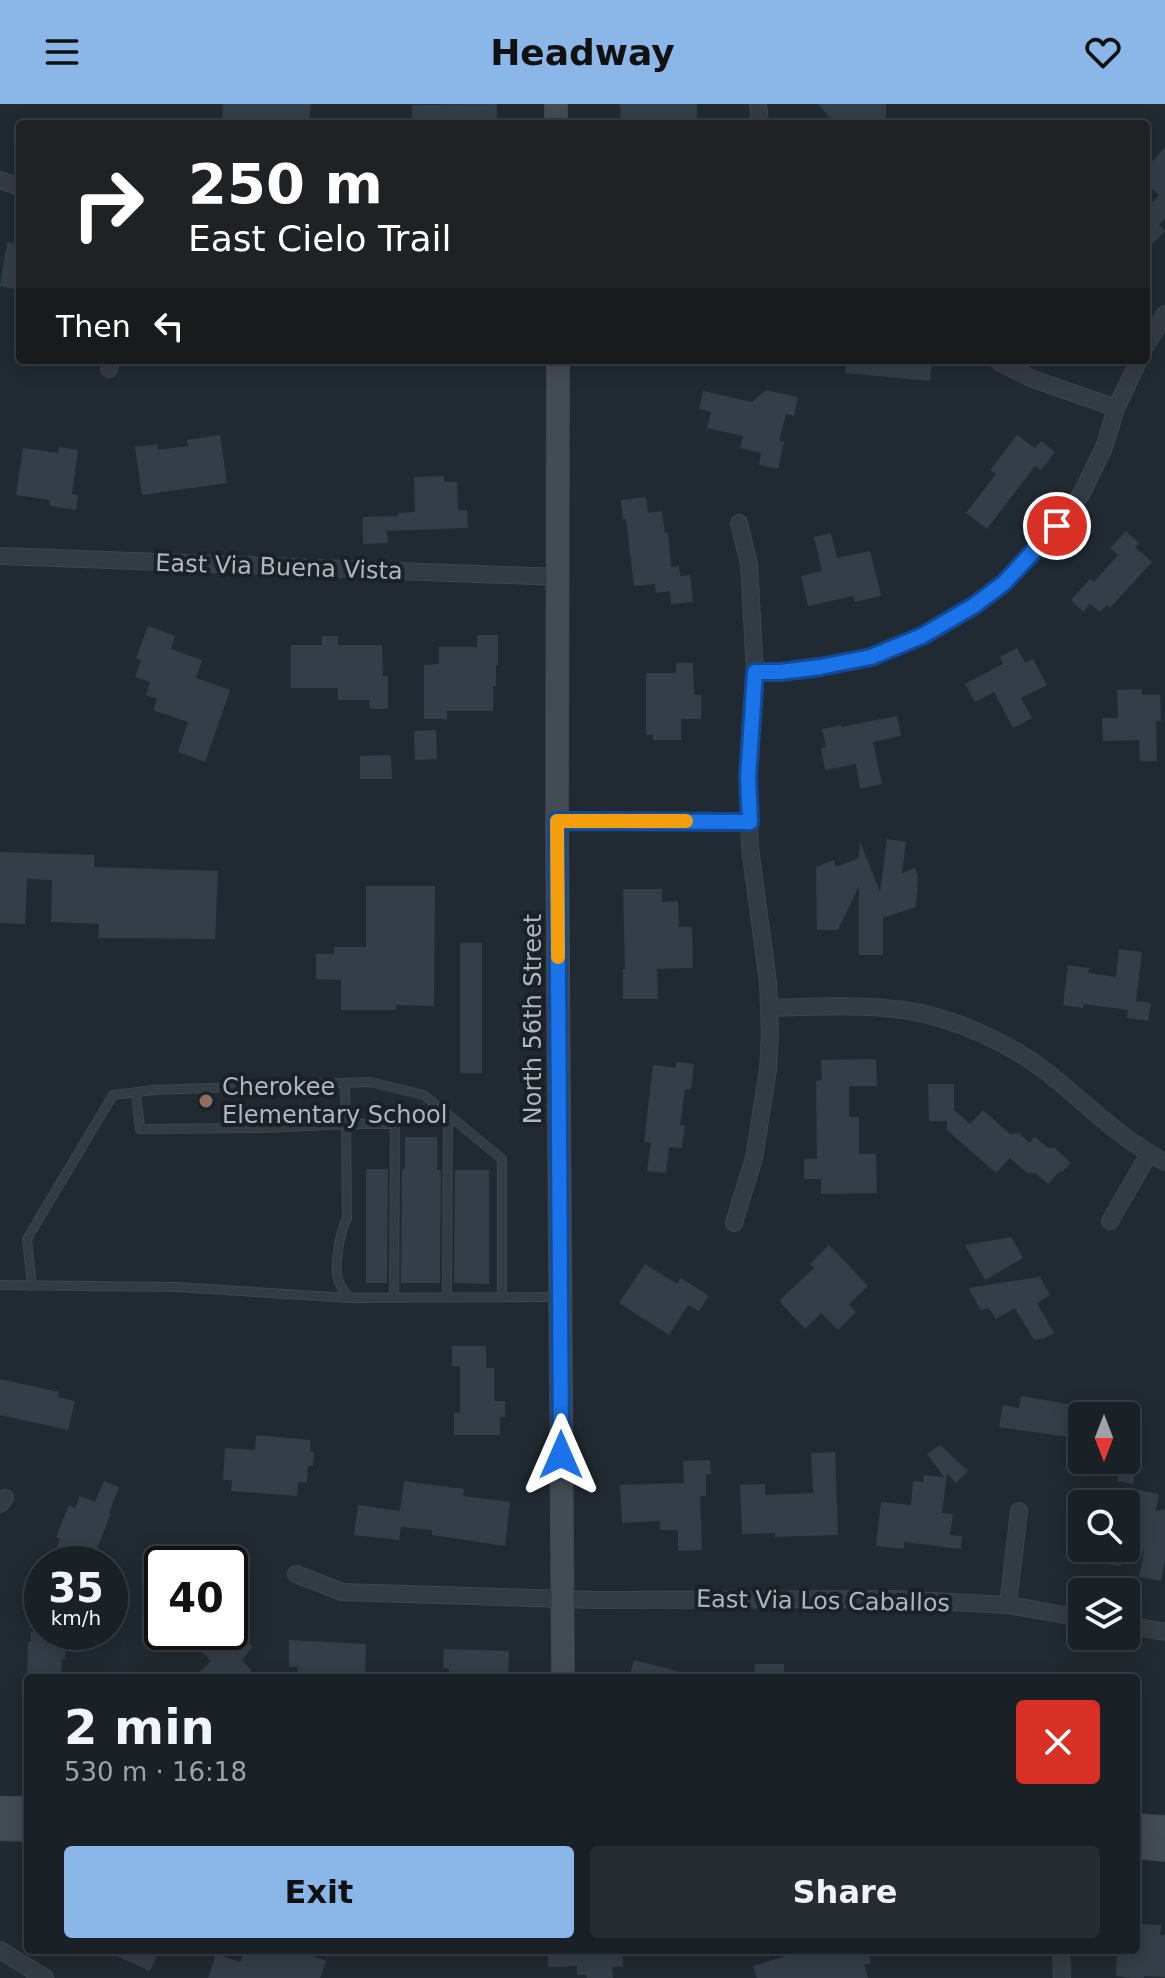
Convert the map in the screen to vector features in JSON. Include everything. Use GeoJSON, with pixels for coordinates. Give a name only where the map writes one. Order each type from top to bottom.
{"type":"FeatureCollection","features":[{"type":"Feature","properties":{"kind":"street"},"geometry":{"type":"LineString","coordinates":[[1150,338],[1165,314]]}},
{"type":"Feature","properties":{"kind":"street","name":"North 56th Street"},"geometry":{"type":"LineString","coordinates":[[558,364],[557,821],[563,1674]]}},
{"type":"Feature","properties":{"kind":"street"},"geometry":{"type":"LineString","coordinates":[[1003,364],[1033,379],[1116,408]]}},
{"type":"Feature","properties":{"kind":"street"},"geometry":{"type":"LineString","coordinates":[[755,672],[820,667],[871,657],[922,636],[975,605],[1004,583],[1057,526],[1082,493],[1137,364]]}},
{"type":"Feature","properties":{"kind":"street"},"geometry":{"type":"LineString","coordinates":[[734,1223],[756,1147],[768,1070],[769,1008],[750,848],[748,778],[755,672],[749,564],[739,523]]}},
{"type":"Feature","properties":{"kind":"street","name":"East Via Buena Vista"},"geometry":{"type":"LineString","coordinates":[[0,556],[559,577]]}},
{"type":"Feature","properties":{"kind":"street"},"geometry":{"type":"LineString","coordinates":[[557,821],[750,822]]}},
{"type":"Feature","properties":{"kind":"street"},"geometry":{"type":"LineString","coordinates":[[769,1008],[906,1011],[982,1034],[1047,1072],[1119,1133],[1165,1162]]}},
{"type":"Feature","properties":{"kind":"street"},"geometry":{"type":"LineString","coordinates":[[1110,1221],[1149,1154]]}},
{"type":"Feature","properties":{"kind":"street"},"geometry":{"type":"LineString","coordinates":[[1008,1605],[1019,1511]]}},
{"type":"Feature","properties":{"kind":"street","name":"East Via Los Caballos"},"geometry":{"type":"LineString","coordinates":[[296,1574],[342,1592],[562,1599],[894,1599],[1008,1605],[1068,1616]]}},
{"type":"Feature","properties":{"kind":"street"},"geometry":{"type":"LineString","coordinates":[[1140,1628],[1165,1632]]}},
{"type":"Feature","properties":{"kind":"street"},"geometry":{"type":"LineString","coordinates":[[0,1808],[24,1808]]}},
{"type":"Feature","properties":{"kind":"street"},"geometry":{"type":"LineString","coordinates":[[1140,1825],[1165,1827]]}},
{"type":"Feature","properties":{"kind":"street"},"geometry":{"type":"LineString","coordinates":[[0,1829],[24,1830]]}},
{"type":"Feature","properties":{"kind":"street"},"geometry":{"type":"LineString","coordinates":[[1140,1847],[1165,1850]]}},
{"type":"Feature","properties":{"kind":"street"},"geometry":{"type":"LineString","coordinates":[[0,1950],[45,1978]]}},
{"type":"Feature","properties":{"kind":"street"},"geometry":{"type":"LineString","coordinates":[[1061,1954],[1062,1978]]}},
{"type":"Feature","properties":{"kind":"lane"},"geometry":{"type":"LineString","coordinates":[[32,1286],[27,1239],[113,1095],[370,1082],[424,1095],[502,1159],[502,1298]]}},
{"type":"Feature","properties":{"kind":"lane"},"geometry":{"type":"LineString","coordinates":[[345,1083],[347,1218],[341,1231],[337,1277],[350,1298]]}},
{"type":"Feature","properties":{"kind":"lane"},"geometry":{"type":"LineString","coordinates":[[136,1092],[140,1129],[395,1124],[394,1298]]}},
{"type":"Feature","properties":{"kind":"lane"},"geometry":{"type":"LineString","coordinates":[[447,1298],[448,1115]]}},
{"type":"Feature","properties":{"kind":"lane"},"geometry":{"type":"LineString","coordinates":[[0,1285],[177,1287],[350,1298],[560,1297]]}},
{"type":"Feature","properties":{"kind":"building"},"geometry":{"type":"Polygon","coordinates":[[[223,104],[311,104],[309,120],[222,120],[223,104]]]}},
{"type":"Feature","properties":{"kind":"building"},"geometry":{"type":"Polygon","coordinates":[[[497,104],[497,120],[412,120],[412,105],[497,104]]]}},
{"type":"Feature","properties":{"kind":"building"},"geometry":{"type":"Polygon","coordinates":[[[620,104],[697,104],[697,120],[621,120],[620,104]]]}},
{"type":"Feature","properties":{"kind":"building"},"geometry":{"type":"Polygon","coordinates":[[[818,104],[886,104],[886,120],[830,118],[818,104]]]}},
{"type":"Feature","properties":{"kind":"building"},"geometry":{"type":"Polygon","coordinates":[[[1165,147],[1165,218],[1159,225],[1165,231],[1150,247],[1150,205],[1159,195],[1150,187],[1150,164],[1165,147]]]}},
{"type":"Feature","properties":{"kind":"building"},"geometry":{"type":"Polygon","coordinates":[[[7,242],[16,243],[16,289],[0,286],[7,242]]]}},
{"type":"Feature","properties":{"kind":"building"},"geometry":{"type":"Polygon","coordinates":[[[846,364],[932,364],[930,381],[845,373],[846,364]]]}},
{"type":"Feature","properties":{"kind":"building"},"geometry":{"type":"Polygon","coordinates":[[[766,390],[798,397],[794,416],[786,414],[779,441],[784,442],[778,469],[759,465],[761,453],[740,448],[743,436],[707,428],[711,412],[699,409],[703,391],[752,402],[766,390]]]}},
{"type":"Feature","properties":{"kind":"building"},"geometry":{"type":"Polygon","coordinates":[[[220,435],[227,483],[142,495],[135,447],[157,444],[158,450],[188,446],[187,440],[220,435]]]}},
{"type":"Feature","properties":{"kind":"building"},"geometry":{"type":"Polygon","coordinates":[[[1017,435],[1035,448],[1041,441],[1055,452],[1041,470],[1035,466],[987,529],[966,513],[996,474],[990,470],[1017,435]]]}},
{"type":"Feature","properties":{"kind":"building"},"geometry":{"type":"Polygon","coordinates":[[[59,447],[78,450],[72,494],[78,495],[76,510],[50,506],[50,500],[16,495],[23,448],[58,453],[59,447]]]}},
{"type":"Feature","properties":{"kind":"building"},"geometry":{"type":"Polygon","coordinates":[[[444,476],[444,482],[457,482],[458,511],[467,510],[468,528],[387,531],[388,543],[363,544],[363,517],[415,512],[414,477],[444,476]]]}},
{"type":"Feature","properties":{"kind":"building"},"geometry":{"type":"Polygon","coordinates":[[[646,497],[648,513],[662,511],[665,533],[668,533],[671,567],[679,566],[680,576],[690,575],[693,602],[671,604],[670,591],[656,593],[655,584],[634,586],[621,500],[646,497]]]}},
{"type":"Feature","properties":{"kind":"building"},"geometry":{"type":"Polygon","coordinates":[[[1126,531],[1139,543],[1135,547],[1152,562],[1110,608],[1107,605],[1100,612],[1090,604],[1083,612],[1071,600],[1090,579],[1094,582],[1118,555],[1110,548],[1126,531]]]}},
{"type":"Feature","properties":{"kind":"building"},"geometry":{"type":"Polygon","coordinates":[[[831,533],[837,558],[870,551],[881,596],[855,602],[853,596],[808,606],[801,576],[822,571],[814,537],[831,533]]]}},
{"type":"Feature","properties":{"kind":"building"},"geometry":{"type":"Polygon","coordinates":[[[148,626],[175,636],[171,649],[202,660],[196,678],[230,690],[205,762],[178,752],[188,722],[153,710],[157,699],[146,695],[150,682],[135,677],[141,660],[136,658],[148,626]]]}},
{"type":"Feature","properties":{"kind":"building"},"geometry":{"type":"Polygon","coordinates":[[[477,635],[498,635],[493,711],[447,711],[447,719],[424,719],[424,665],[439,664],[439,647],[477,647],[477,635]]]}},
{"type":"Feature","properties":{"kind":"building"},"geometry":{"type":"Polygon","coordinates":[[[322,636],[338,636],[338,645],[382,645],[383,676],[388,676],[388,709],[370,709],[369,700],[338,700],[338,688],[291,688],[291,645],[322,645],[322,636]]]}},
{"type":"Feature","properties":{"kind":"building"},"geometry":{"type":"Polygon","coordinates":[[[1017,648],[1025,663],[1033,659],[1047,685],[1021,698],[1032,718],[1013,728],[994,692],[975,702],[965,684],[1003,664],[1000,657],[1017,648]]]}},
{"type":"Feature","properties":{"kind":"building"},"geometry":{"type":"Polygon","coordinates":[[[676,663],[693,663],[694,695],[701,695],[701,719],[681,719],[681,740],[653,740],[653,735],[646,735],[646,673],[676,673],[676,663]]]}},
{"type":"Feature","properties":{"kind":"building"},"geometry":{"type":"Polygon","coordinates":[[[1142,689],[1142,695],[1160,695],[1161,721],[1156,721],[1157,761],[1140,761],[1139,740],[1103,741],[1102,718],[1118,718],[1117,690],[1142,689]]]}},
{"type":"Feature","properties":{"kind":"building"},"geometry":{"type":"Polygon","coordinates":[[[897,716],[901,736],[873,742],[882,784],[860,789],[856,764],[825,770],[821,748],[826,747],[822,729],[897,716]]]}},
{"type":"Feature","properties":{"kind":"building"},"geometry":{"type":"Polygon","coordinates":[[[436,730],[437,759],[415,760],[414,731],[436,730]]]}},
{"type":"Feature","properties":{"kind":"building"},"geometry":{"type":"Polygon","coordinates":[[[391,755],[392,779],[360,779],[360,756],[391,755]]]}},
{"type":"Feature","properties":{"kind":"building"},"geometry":{"type":"Polygon","coordinates":[[[887,839],[906,842],[902,873],[915,868],[918,877],[916,907],[883,918],[883,955],[859,955],[859,886],[838,930],[817,930],[816,867],[834,860],[836,867],[859,858],[860,841],[880,892],[887,839]]]}},
{"type":"Feature","properties":{"kind":"building"},"geometry":{"type":"Polygon","coordinates":[[[0,852],[94,855],[94,867],[218,871],[215,939],[98,938],[99,924],[51,922],[52,880],[27,879],[25,924],[0,923],[0,852]]]}},
{"type":"Feature","properties":{"kind":"building"},"geometry":{"type":"Polygon","coordinates":[[[366,886],[435,886],[434,1006],[396,1005],[396,1010],[341,1010],[341,980],[316,979],[316,954],[334,954],[334,947],[366,947],[366,886]]]}},
{"type":"Feature","properties":{"kind":"building"},"geometry":{"type":"Polygon","coordinates":[[[623,889],[662,889],[662,902],[678,901],[679,927],[692,927],[693,968],[657,969],[658,999],[623,999],[623,889]]]}},
{"type":"Feature","properties":{"kind":"building"},"geometry":{"type":"Polygon","coordinates":[[[460,943],[482,943],[482,1073],[460,1073],[460,943]]]}},
{"type":"Feature","properties":{"kind":"building"},"geometry":{"type":"Polygon","coordinates":[[[1119,949],[1142,952],[1136,1001],[1151,1003],[1148,1021],[1127,1018],[1128,1010],[1084,1004],[1083,1008],[1063,1005],[1068,965],[1089,968],[1088,973],[1116,977],[1119,949]]]}},
{"type":"Feature","properties":{"kind":"building"},"geometry":{"type":"Polygon","coordinates":[[[876,1059],[877,1086],[849,1086],[849,1117],[859,1117],[859,1154],[876,1154],[877,1193],[821,1194],[821,1179],[804,1179],[804,1159],[817,1159],[816,1081],[822,1080],[821,1060],[876,1059]]]}},
{"type":"Feature","properties":{"kind":"building"},"geometry":{"type":"Polygon","coordinates":[[[676,1062],[694,1064],[691,1090],[685,1089],[680,1125],[685,1125],[682,1148],[669,1147],[666,1173],[647,1171],[651,1142],[644,1142],[653,1065],[676,1068],[676,1062]]]}},
{"type":"Feature","properties":{"kind":"building"},"geometry":{"type":"Polygon","coordinates":[[[928,1084],[954,1084],[954,1110],[970,1124],[983,1110],[1010,1134],[1019,1133],[1029,1143],[1035,1137],[1048,1148],[1055,1148],[1071,1163],[1048,1184],[1035,1173],[1027,1173],[1010,1158],[996,1173],[947,1130],[947,1121],[929,1121],[928,1084]]]}},
{"type":"Feature","properties":{"kind":"building"},"geometry":{"type":"Polygon","coordinates":[[[405,1137],[437,1137],[437,1170],[441,1170],[440,1283],[401,1283],[405,1137]]]}},
{"type":"Feature","properties":{"kind":"building"},"geometry":{"type":"Polygon","coordinates":[[[366,1169],[388,1169],[387,1283],[366,1283],[366,1169]]]}},
{"type":"Feature","properties":{"kind":"building"},"geometry":{"type":"Polygon","coordinates":[[[455,1170],[489,1170],[489,1284],[454,1283],[455,1170]]]}},
{"type":"Feature","properties":{"kind":"building"},"geometry":{"type":"Polygon","coordinates":[[[1011,1237],[1023,1258],[985,1280],[965,1245],[1011,1237]]]}},
{"type":"Feature","properties":{"kind":"building"},"geometry":{"type":"Polygon","coordinates":[[[829,1245],[868,1286],[849,1304],[856,1312],[838,1330],[821,1313],[805,1329],[779,1301],[814,1268],[810,1264],[829,1245]]]}},
{"type":"Feature","properties":{"kind":"building"},"geometry":{"type":"Polygon","coordinates":[[[645,1264],[677,1284],[681,1278],[709,1296],[699,1311],[688,1305],[669,1335],[619,1303],[645,1264]]]}},
{"type":"Feature","properties":{"kind":"building"},"geometry":{"type":"Polygon","coordinates":[[[1040,1277],[1050,1295],[1037,1303],[1054,1333],[1034,1340],[1015,1308],[996,1319],[989,1308],[981,1310],[968,1288],[1040,1277]]]}},
{"type":"Feature","properties":{"kind":"building"},"geometry":{"type":"Polygon","coordinates":[[[452,1346],[486,1346],[486,1368],[494,1368],[494,1401],[505,1401],[505,1417],[500,1417],[500,1435],[454,1435],[454,1413],[460,1413],[460,1366],[452,1366],[452,1346]]]}},
{"type":"Feature","properties":{"kind":"building"},"geometry":{"type":"Polygon","coordinates":[[[0,1379],[59,1392],[58,1397],[75,1401],[68,1430],[0,1415],[0,1379]]]}},
{"type":"Feature","properties":{"kind":"building"},"geometry":{"type":"Polygon","coordinates":[[[1021,1396],[1068,1404],[1068,1437],[999,1427],[1003,1405],[1019,1408],[1021,1396]]]}},
{"type":"Feature","properties":{"kind":"building"},"geometry":{"type":"Polygon","coordinates":[[[256,1435],[310,1440],[310,1452],[314,1452],[313,1466],[308,1466],[307,1483],[298,1482],[297,1496],[231,1491],[232,1480],[223,1480],[225,1448],[255,1450],[256,1435]]]}},
{"type":"Feature","properties":{"kind":"building"},"geometry":{"type":"Polygon","coordinates":[[[940,1445],[968,1471],[956,1483],[947,1474],[942,1513],[953,1514],[950,1535],[962,1536],[961,1549],[904,1542],[904,1549],[876,1546],[881,1502],[911,1505],[913,1481],[923,1482],[924,1475],[944,1477],[927,1454],[940,1445]]]}},
{"type":"Feature","properties":{"kind":"building"},"geometry":{"type":"Polygon","coordinates":[[[835,1452],[838,1535],[775,1537],[775,1533],[742,1534],[740,1485],[765,1484],[765,1495],[813,1493],[811,1453],[835,1452]]]}},
{"type":"Feature","properties":{"kind":"building"},"geometry":{"type":"Polygon","coordinates":[[[710,1460],[711,1474],[706,1474],[706,1496],[700,1496],[702,1550],[678,1551],[678,1530],[660,1530],[660,1521],[622,1523],[620,1485],[684,1483],[683,1461],[710,1460]]]}},
{"type":"Feature","properties":{"kind":"building"},"geometry":{"type":"Polygon","coordinates":[[[1118,1474],[1135,1474],[1133,1484],[1117,1481],[1118,1474]]]}},
{"type":"Feature","properties":{"kind":"building"},"geometry":{"type":"Polygon","coordinates":[[[104,1481],[119,1487],[98,1546],[57,1546],[60,1539],[56,1537],[69,1505],[75,1508],[80,1496],[95,1502],[104,1481]]]}},
{"type":"Feature","properties":{"kind":"building"},"geometry":{"type":"Polygon","coordinates":[[[404,1481],[464,1489],[463,1496],[510,1502],[505,1546],[432,1535],[432,1530],[401,1527],[399,1540],[354,1535],[358,1505],[400,1511],[404,1481]]]}},
{"type":"Feature","properties":{"kind":"building"},"geometry":{"type":"Polygon","coordinates":[[[1140,1490],[1159,1494],[1156,1511],[1165,1509],[1165,1559],[1161,1581],[1139,1577],[1144,1551],[1140,1553],[1140,1490]]]}},
{"type":"Feature","properties":{"kind":"building"},"geometry":{"type":"Polygon","coordinates":[[[1096,1562],[1126,1562],[1119,1566],[1096,1562]]]}},
{"type":"Feature","properties":{"kind":"building"},"geometry":{"type":"Polygon","coordinates":[[[289,1640],[366,1644],[365,1674],[298,1674],[298,1667],[289,1667],[289,1640]]]}},
{"type":"Feature","properties":{"kind":"building"},"geometry":{"type":"Polygon","coordinates":[[[248,1642],[253,1647],[242,1660],[252,1671],[249,1674],[198,1674],[211,1661],[200,1650],[248,1650],[248,1642]]]}},
{"type":"Feature","properties":{"kind":"building"},"geometry":{"type":"Polygon","coordinates":[[[444,1649],[509,1651],[508,1674],[449,1674],[449,1669],[443,1668],[444,1649]]]}},
{"type":"Feature","properties":{"kind":"building"},"geometry":{"type":"Polygon","coordinates":[[[28,1650],[65,1650],[61,1674],[27,1674],[28,1650]]]}},
{"type":"Feature","properties":{"kind":"building"},"geometry":{"type":"Polygon","coordinates":[[[634,1660],[685,1673],[685,1674],[630,1674],[634,1660]]]}},
{"type":"Feature","properties":{"kind":"building"},"geometry":{"type":"Polygon","coordinates":[[[755,1664],[784,1664],[784,1674],[754,1674],[755,1664]]]}},
{"type":"Feature","properties":{"kind":"building"},"geometry":{"type":"Polygon","coordinates":[[[1140,1924],[1161,1925],[1160,1935],[1165,1935],[1165,1977],[1116,1976],[1117,1954],[1140,1954],[1140,1924]]]}},
{"type":"Feature","properties":{"kind":"building"},"geometry":{"type":"Polygon","coordinates":[[[112,1954],[158,1954],[150,1971],[112,1954]]]}},
{"type":"Feature","properties":{"kind":"building"},"geometry":{"type":"Polygon","coordinates":[[[216,1954],[240,1962],[243,1954],[307,1954],[326,1961],[320,1978],[208,1978],[216,1954]]]}},
{"type":"Feature","properties":{"kind":"building"},"geometry":{"type":"Polygon","coordinates":[[[548,1954],[623,1954],[623,1967],[612,1967],[613,1978],[577,1975],[577,1966],[548,1967],[548,1954]]]}},
{"type":"Feature","properties":{"kind":"building"},"geometry":{"type":"Polygon","coordinates":[[[793,1954],[868,1954],[871,1963],[864,1965],[868,1978],[757,1978],[753,1966],[793,1954]]]}},
{"type":"Feature","properties":{"kind":"slow traffic"},"geometry":{"type":"LineString","coordinates":[[558,957],[557,821],[686,821]]}},
{"type":"Feature","properties":{"kind":"place","name":"Cherokee Elementary School"},"geometry":{"type":"Point","coordinates":[206,1101]}},
{"type":"Feature","properties":{"kind":"route"},"geometry":{"type":"LineString","coordinates":[[561,1455],[557,821],[750,822],[748,778],[755,672],[820,667],[871,657],[922,636],[975,605],[1004,583],[1057,526]]}}]}
